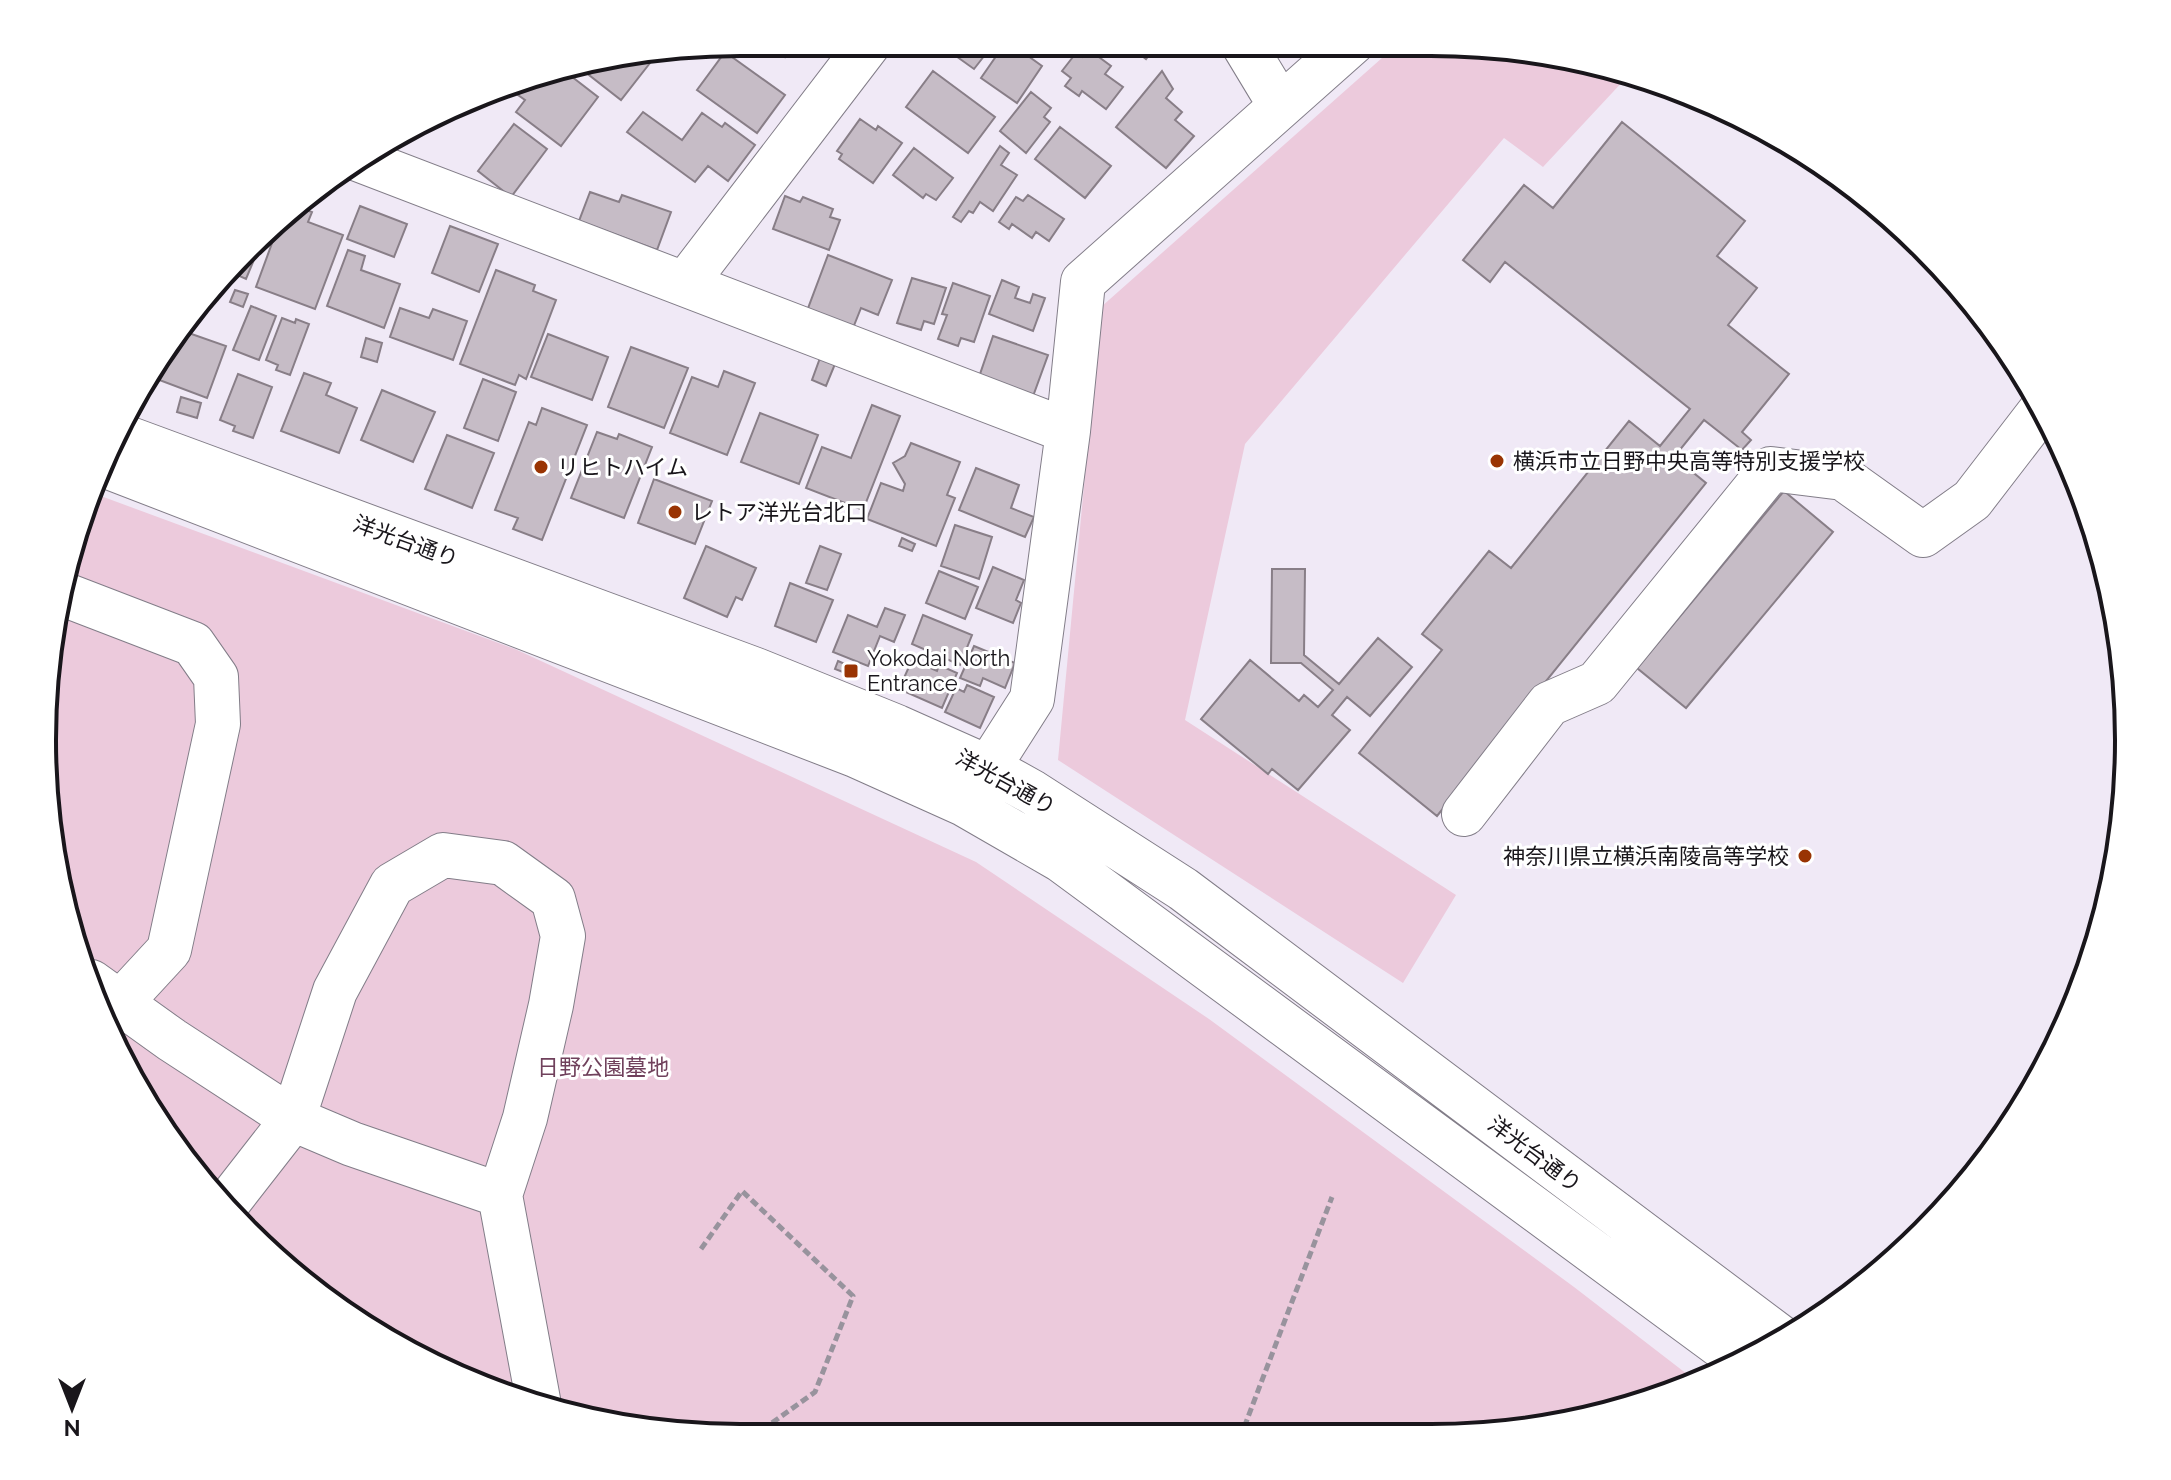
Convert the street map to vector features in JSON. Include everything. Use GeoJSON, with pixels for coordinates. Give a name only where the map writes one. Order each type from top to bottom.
{"type":"FeatureCollection","features":[{"type":"Feature","properties":{"kind":"street"},"geometry":{"type":"LineString","coordinates":[[685,284],[859,56]]}},
{"type":"Feature","properties":{"kind":"street"},"geometry":{"type":"LineString","coordinates":[[1250,56],[1280,105]]}},
{"type":"Feature","properties":{"kind":"street"},"geometry":{"type":"LineString","coordinates":[[964,804],[1032,699],[1068,431],[1083,282],[1337,56]]}},
{"type":"Feature","properties":{"kind":"street"},"geometry":{"type":"LineString","coordinates":[[381,158],[685,284],[1068,431]]}},
{"type":"Feature","properties":{"kind":"street"},"geometry":{"type":"LineString","coordinates":[[1464,814],[1549,704],[1597,683],[1771,469],[1843,478],[1923,535],[1972,500],[2034,419]]}},
{"type":"Feature","properties":{"kind":"street","name":"洋光台通り"},"geometry":{"type":"LineString","coordinates":[[127,438],[756,670],[989,768],[1183,889],[1773,1332]]}},
{"type":"Feature","properties":{"kind":"street","name":"洋光台通り"},"geometry":{"type":"LineString","coordinates":[[112,468],[855,755],[964,804],[1061,860],[1732,1354]]}},
{"type":"Feature","properties":{"kind":"street"},"geometry":{"type":"LineString","coordinates":[[71,597],[193,644],[216,677],[218,724],[169,950],[106,992],[172,1040],[293,1119],[352,1144],[500,1195]]}},
{"type":"Feature","properties":{"kind":"street"},"geometry":{"type":"LineString","coordinates":[[232,1197],[293,1119],[335,991],[392,885],[443,855],[503,863],[553,899],[563,936],[525,1118],[500,1195],[537,1393]]}},
{"type":"Feature","properties":{"kind":"path"},"geometry":{"type":"LineString","coordinates":[[701,1249],[742,1191],[853,1296],[815,1392],[770,1424]]}},
{"type":"Feature","properties":{"kind":"path"},"geometry":{"type":"LineString","coordinates":[[1245,1424],[1332,1197]]}},
{"type":"Feature","properties":{"kind":"green space"},"geometry":{"type":"Polygon","coordinates":[[[1384,56],[1476,57],[1520,62],[1621,83],[1543,167],[1504,138],[1245,444],[1185,720],[1456,895],[1403,983],[1058,760],[1101,307],[1384,56]]]}},
{"type":"Feature","properties":{"kind":"green space","name":"日野公園墓地"},"geometry":{"type":"Polygon","coordinates":[[[101,496],[515,649],[976,862],[1209,1019],[1574,1287],[1687,1374],[1608,1401],[1564,1411],[1476,1423],[740,1424],[651,1418],[563,1401],[478,1372],[437,1353],[360,1309],[324,1283],[256,1224],[197,1156],[171,1120],[127,1043],[108,1002],[79,917],[69,873],[57,785],[56,740],[57,695],[69,607],[79,563],[101,496]]]}},
{"type":"Feature","properties":{"kind":"building"},"geometry":{"type":"Polygon","coordinates":[[[722,56],[731,56],[785,95],[757,133],[697,90],[722,56]]]}},
{"type":"Feature","properties":{"kind":"building"},"geometry":{"type":"Polygon","coordinates":[[[956,56],[984,56],[974,69],[956,56]]]}},
{"type":"Feature","properties":{"kind":"building"},"geometry":{"type":"Polygon","coordinates":[[[996,56],[1028,56],[1042,66],[1017,103],[981,78],[996,56]]]}},
{"type":"Feature","properties":{"kind":"building"},"geometry":{"type":"Polygon","coordinates":[[[1074,56],[1097,56],[1111,66],[1105,74],[1123,87],[1106,109],[1082,91],[1079,96],[1065,86],[1071,78],[1062,71],[1074,56]]]}},
{"type":"Feature","properties":{"kind":"building"},"geometry":{"type":"Polygon","coordinates":[[[650,63],[621,100],[589,75],[607,69],[650,63]]]}},
{"type":"Feature","properties":{"kind":"building"},"geometry":{"type":"Polygon","coordinates":[[[933,71],[995,117],[968,153],[906,107],[933,71]]]}},
{"type":"Feature","properties":{"kind":"building"},"geometry":{"type":"Polygon","coordinates":[[[1162,71],[1173,89],[1166,98],[1182,112],[1175,120],[1194,136],[1166,168],[1116,127],[1162,71]]]}},
{"type":"Feature","properties":{"kind":"building"},"geometry":{"type":"Polygon","coordinates":[[[572,77],[598,97],[561,146],[516,112],[525,100],[518,95],[572,77]]]}},
{"type":"Feature","properties":{"kind":"building"},"geometry":{"type":"Polygon","coordinates":[[[1031,92],[1051,108],[1044,117],[1050,122],[1026,153],[1000,131],[1031,92]]]}},
{"type":"Feature","properties":{"kind":"building"},"geometry":{"type":"Polygon","coordinates":[[[643,112],[682,140],[702,113],[722,127],[725,123],[755,145],[728,181],[708,166],[695,182],[627,132],[643,112]]]}},
{"type":"Feature","properties":{"kind":"building"},"geometry":{"type":"Polygon","coordinates":[[[860,119],[876,130],[878,126],[902,143],[873,183],[839,159],[842,154],[837,151],[860,119]]]}},
{"type":"Feature","properties":{"kind":"building"},"geometry":{"type":"Polygon","coordinates":[[[1622,122],[1745,221],[1717,256],[1757,288],[1728,325],[1789,374],[1742,432],[1751,440],[1742,450],[1704,420],[1674,457],[1706,483],[1437,816],[1359,753],[1442,650],[1422,634],[1489,551],[1511,568],[1629,421],[1660,446],[1690,409],[1505,262],[1490,282],[1463,260],[1524,185],[1553,208],[1622,122]]]}},
{"type":"Feature","properties":{"kind":"building"},"geometry":{"type":"Polygon","coordinates":[[[514,124],[547,149],[511,197],[478,171],[514,124]]]}},
{"type":"Feature","properties":{"kind":"building"},"geometry":{"type":"Polygon","coordinates":[[[1060,127],[1111,166],[1085,198],[1035,159],[1060,127]]]}},
{"type":"Feature","properties":{"kind":"building"},"geometry":{"type":"Polygon","coordinates":[[[1000,146],[1009,153],[1001,165],[1017,175],[993,211],[980,202],[973,213],[969,211],[961,222],[953,217],[1000,146]]]}},
{"type":"Feature","properties":{"kind":"building"},"geometry":{"type":"Polygon","coordinates":[[[914,148],[953,178],[936,200],[926,194],[923,198],[893,175],[914,148]]]}},
{"type":"Feature","properties":{"kind":"building"},"geometry":{"type":"Polygon","coordinates":[[[590,192],[619,202],[622,195],[671,212],[657,250],[579,221],[590,192]]]}},
{"type":"Feature","properties":{"kind":"building"},"geometry":{"type":"Polygon","coordinates":[[[1028,195],[1064,219],[1049,241],[1036,232],[1032,238],[1012,224],[1009,229],[999,222],[1016,197],[1023,201],[1028,195]]]}},
{"type":"Feature","properties":{"kind":"building"},"geometry":{"type":"Polygon","coordinates":[[[785,196],[800,202],[803,197],[833,209],[830,217],[840,220],[829,250],[773,229],[785,196]]]}},
{"type":"Feature","properties":{"kind":"building"},"geometry":{"type":"Polygon","coordinates":[[[360,206],[407,224],[394,257],[347,239],[360,206]]]}},
{"type":"Feature","properties":{"kind":"building"},"geometry":{"type":"Polygon","coordinates":[[[308,210],[312,212],[308,222],[343,235],[315,309],[256,287],[273,241],[308,210]]]}},
{"type":"Feature","properties":{"kind":"building"},"geometry":{"type":"Polygon","coordinates":[[[450,226],[498,244],[479,292],[432,273],[450,226]]]}},
{"type":"Feature","properties":{"kind":"building"},"geometry":{"type":"Polygon","coordinates":[[[348,250],[365,256],[361,270],[400,284],[384,328],[327,306],[348,250]]]}},
{"type":"Feature","properties":{"kind":"building"},"geometry":{"type":"Polygon","coordinates":[[[828,255],[892,280],[878,315],[861,308],[853,328],[807,311],[828,255]]]}},
{"type":"Feature","properties":{"kind":"building"},"geometry":{"type":"Polygon","coordinates":[[[255,257],[246,279],[238,276],[255,257]]]}},
{"type":"Feature","properties":{"kind":"building"},"geometry":{"type":"Polygon","coordinates":[[[496,270],[535,285],[533,291],[556,300],[526,379],[519,375],[515,385],[460,364],[496,270]]]}},
{"type":"Feature","properties":{"kind":"building"},"geometry":{"type":"Polygon","coordinates":[[[912,278],[946,288],[934,324],[924,321],[921,330],[897,323],[912,278]]]}},
{"type":"Feature","properties":{"kind":"building"},"geometry":{"type":"Polygon","coordinates":[[[1002,280],[1019,287],[1015,298],[1030,303],[1033,294],[1045,298],[1033,331],[989,314],[1002,280]]]}},
{"type":"Feature","properties":{"kind":"building"},"geometry":{"type":"Polygon","coordinates":[[[953,283],[990,296],[974,342],[961,338],[958,346],[938,339],[947,315],[942,314],[953,283]]]}},
{"type":"Feature","properties":{"kind":"building"},"geometry":{"type":"Polygon","coordinates":[[[235,290],[248,294],[243,307],[230,302],[235,290]]]}},
{"type":"Feature","properties":{"kind":"building"},"geometry":{"type":"Polygon","coordinates":[[[251,306],[276,316],[259,360],[233,350],[251,306]]]}},
{"type":"Feature","properties":{"kind":"building"},"geometry":{"type":"Polygon","coordinates":[[[400,308],[429,318],[433,309],[467,321],[453,360],[390,337],[400,308]]]}},
{"type":"Feature","properties":{"kind":"building"},"geometry":{"type":"Polygon","coordinates":[[[282,318],[309,324],[290,375],[276,370],[278,365],[266,360],[282,318]]]}},
{"type":"Feature","properties":{"kind":"building"},"geometry":{"type":"Polygon","coordinates":[[[190,333],[226,346],[207,398],[159,380],[190,333]]]}},
{"type":"Feature","properties":{"kind":"building"},"geometry":{"type":"Polygon","coordinates":[[[548,334],[608,357],[592,400],[531,377],[548,334]]]}},
{"type":"Feature","properties":{"kind":"building"},"geometry":{"type":"Polygon","coordinates":[[[993,336],[1048,355],[1032,399],[978,380],[993,336]]]}},
{"type":"Feature","properties":{"kind":"building"},"geometry":{"type":"Polygon","coordinates":[[[366,338],[382,343],[377,362],[361,357],[366,338]]]}},
{"type":"Feature","properties":{"kind":"building"},"geometry":{"type":"Polygon","coordinates":[[[631,347],[688,368],[664,428],[608,407],[631,347]]]}},
{"type":"Feature","properties":{"kind":"building"},"geometry":{"type":"Polygon","coordinates":[[[820,358],[835,364],[826,386],[812,380],[820,358]]]}},
{"type":"Feature","properties":{"kind":"building"},"geometry":{"type":"Polygon","coordinates":[[[724,371],[755,383],[727,455],[670,433],[692,377],[718,387],[724,371]]]}},
{"type":"Feature","properties":{"kind":"building"},"geometry":{"type":"Polygon","coordinates":[[[304,373],[331,383],[326,395],[357,408],[339,453],[281,431],[304,373]]]}},
{"type":"Feature","properties":{"kind":"building"},"geometry":{"type":"Polygon","coordinates":[[[238,374],[272,387],[253,438],[233,431],[235,426],[220,420],[238,374]]]}},
{"type":"Feature","properties":{"kind":"building"},"geometry":{"type":"Polygon","coordinates":[[[483,379],[516,392],[498,441],[464,428],[483,379]]]}},
{"type":"Feature","properties":{"kind":"building"},"geometry":{"type":"Polygon","coordinates":[[[382,390],[435,412],[413,462],[361,440],[382,390]]]}},
{"type":"Feature","properties":{"kind":"building"},"geometry":{"type":"Polygon","coordinates":[[[181,397],[201,403],[197,418],[177,412],[181,397]]]}},
{"type":"Feature","properties":{"kind":"building"},"geometry":{"type":"Polygon","coordinates":[[[872,405],[900,416],[863,510],[806,488],[822,447],[851,458],[872,405]]]}},
{"type":"Feature","properties":{"kind":"building","name":"リヒトハイム"},"geometry":{"type":"Polygon","coordinates":[[[542,408],[587,425],[542,540],[513,529],[518,518],[495,510],[529,422],[536,425],[542,408]]]}},
{"type":"Feature","properties":{"kind":"building"},"geometry":{"type":"Polygon","coordinates":[[[760,413],[818,435],[799,484],[741,462],[760,413]]]}},
{"type":"Feature","properties":{"kind":"building"},"geometry":{"type":"Polygon","coordinates":[[[597,432],[617,439],[619,434],[652,447],[624,518],[571,498],[597,432]]]}},
{"type":"Feature","properties":{"kind":"building"},"geometry":{"type":"Polygon","coordinates":[[[447,435],[494,453],[472,508],[425,489],[447,435]]]}},
{"type":"Feature","properties":{"kind":"building"},"geometry":{"type":"Polygon","coordinates":[[[911,443],[960,462],[947,495],[955,498],[936,546],[867,519],[881,483],[903,491],[905,484],[893,463],[905,456],[911,443]]]}},
{"type":"Feature","properties":{"kind":"building"},"geometry":{"type":"Polygon","coordinates":[[[976,468],[1019,485],[1011,508],[1034,517],[1025,537],[959,510],[976,468]]]}},
{"type":"Feature","properties":{"kind":"building","name":"レトア洋光台北口"},"geometry":{"type":"Polygon","coordinates":[[[654,479],[712,501],[695,544],[638,523],[654,479]]]}},
{"type":"Feature","properties":{"kind":"building"},"geometry":{"type":"Polygon","coordinates":[[[1784,491],[1833,532],[1686,708],[1637,668],[1784,491]]]}},
{"type":"Feature","properties":{"kind":"building"},"geometry":{"type":"Polygon","coordinates":[[[955,525],[992,537],[979,579],[941,566],[955,525]]]}},
{"type":"Feature","properties":{"kind":"building"},"geometry":{"type":"Polygon","coordinates":[[[902,538],[915,544],[912,551],[899,546],[902,538]]]}},
{"type":"Feature","properties":{"kind":"building"},"geometry":{"type":"Polygon","coordinates":[[[706,546],[756,568],[742,600],[736,597],[727,617],[684,598],[706,546]]]}},
{"type":"Feature","properties":{"kind":"building"},"geometry":{"type":"Polygon","coordinates":[[[820,546],[841,554],[827,590],[806,583],[820,546]]]}},
{"type":"Feature","properties":{"kind":"building"},"geometry":{"type":"Polygon","coordinates":[[[993,567],[1024,580],[1016,600],[1021,603],[1013,623],[976,608],[993,567]]]}},
{"type":"Feature","properties":{"kind":"building"},"geometry":{"type":"Polygon","coordinates":[[[1272,569],[1305,569],[1304,655],[1339,684],[1378,638],[1412,667],[1370,716],[1347,697],[1332,715],[1350,730],[1298,790],[1272,769],[1268,774],[1201,719],[1250,660],[1299,701],[1304,695],[1318,707],[1333,690],[1301,663],[1271,663],[1272,569]]]}},
{"type":"Feature","properties":{"kind":"building"},"geometry":{"type":"Polygon","coordinates":[[[939,571],[978,587],[965,619],[926,603],[939,571]]]}},
{"type":"Feature","properties":{"kind":"building"},"geometry":{"type":"Polygon","coordinates":[[[790,583],[833,600],[816,642],[775,626],[790,583]]]}},
{"type":"Feature","properties":{"kind":"building"},"geometry":{"type":"Polygon","coordinates":[[[885,608],[905,615],[894,642],[880,636],[868,666],[833,652],[848,615],[877,627],[885,608]]]}},
{"type":"Feature","properties":{"kind":"building"},"geometry":{"type":"Polygon","coordinates":[[[923,615],[972,635],[960,665],[912,644],[923,615]]]}},
{"type":"Feature","properties":{"kind":"building"},"geometry":{"type":"Polygon","coordinates":[[[974,646],[1015,663],[1005,688],[983,678],[980,686],[960,678],[974,646]]]}},
{"type":"Feature","properties":{"kind":"building"},"geometry":{"type":"Polygon","coordinates":[[[912,660],[937,671],[939,665],[957,673],[942,708],[899,689],[912,660]]]}},
{"type":"Feature","properties":{"kind":"building"},"geometry":{"type":"Polygon","coordinates":[[[838,661],[856,669],[853,676],[835,669],[838,661]]]}},
{"type":"Feature","properties":{"kind":"building"},"geometry":{"type":"Polygon","coordinates":[[[967,685],[994,697],[980,728],[945,712],[956,688],[964,692],[967,685]]]}},
{"type":"Feature","properties":{"kind":"place","name":"横浜市立日野中央高等特別支援学校"},"geometry":{"type":"Point","coordinates":[1497,461]}},
{"type":"Feature","properties":{"kind":"place","name":"リヒトハイム"},"geometry":{"type":"Point","coordinates":[541,467]}},
{"type":"Feature","properties":{"kind":"place","name":"レトア洋光台北口"},"geometry":{"type":"Point","coordinates":[675,512]}},
{"type":"Feature","properties":{"kind":"place","name":"Yokodai North Entrance"},"geometry":{"type":"Point","coordinates":[851,671]}},
{"type":"Feature","properties":{"kind":"place","name":"神奈川県立横浜南陵高等学校"},"geometry":{"type":"Point","coordinates":[1805,856]}}]}
